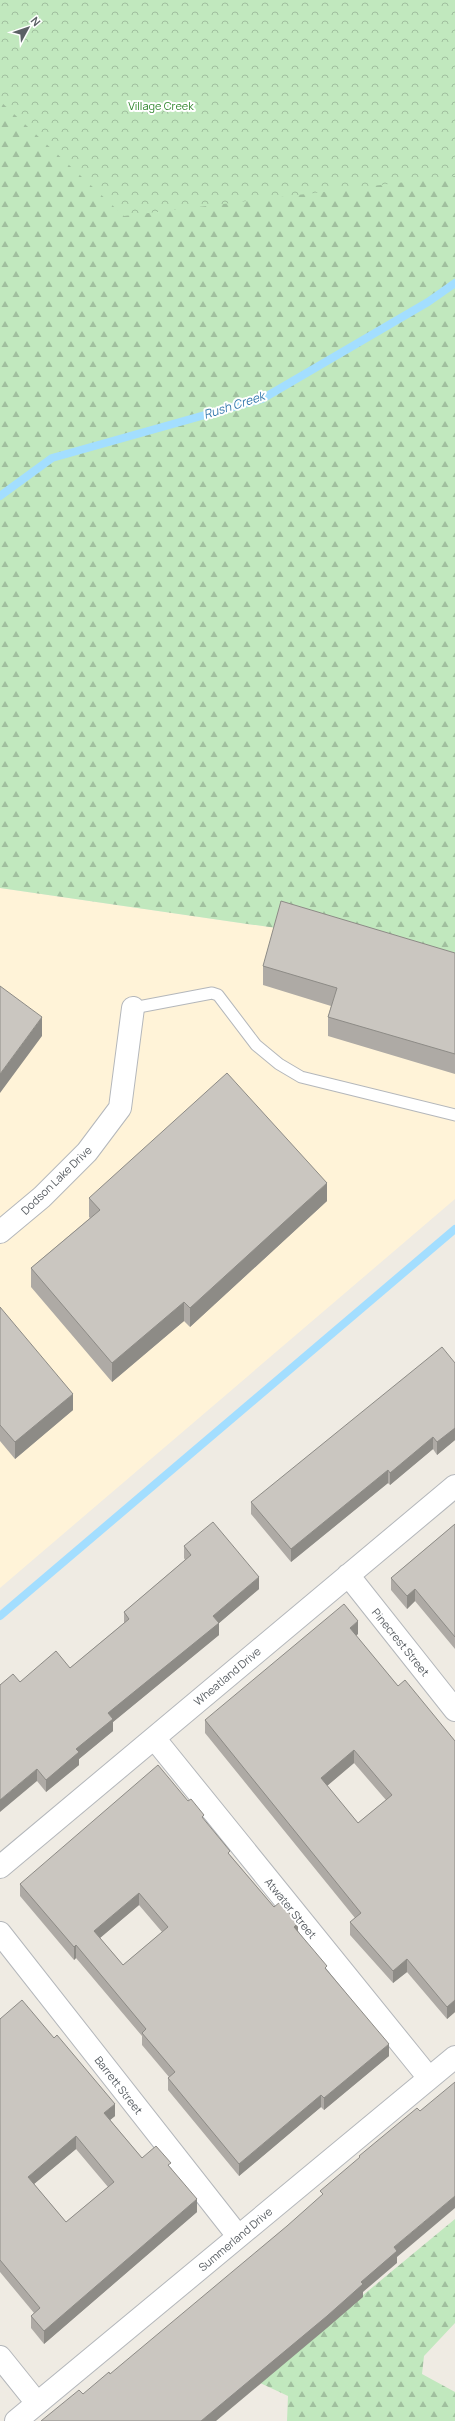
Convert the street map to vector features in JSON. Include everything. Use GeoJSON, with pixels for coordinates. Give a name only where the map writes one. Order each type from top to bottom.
{"type":"FeatureCollection","features":[{"type":"Feature","properties":{"kind":"street","name":"Dodson Lake Drive"},"geometry":{"type":"LineString","coordinates":[[0,1232],[42,1197],[86,1152],[120,1108],[133,1008]]}},
{"type":"Feature","properties":{"kind":"street","name":"Wheatland Drive"},"geometry":{"type":"LineString","coordinates":[[0,1868],[455,1486]]}},
{"type":"Feature","properties":{"kind":"street","name":"Pinecrest Street"},"geometry":{"type":"LineString","coordinates":[[348,1575],[455,1710]]}},
{"type":"Feature","properties":{"kind":"street","name":"Atwater Street"},"geometry":{"type":"LineString","coordinates":[[154,1738],[429,2078]]}},
{"type":"Feature","properties":{"kind":"street","name":"Barrett Street"},"geometry":{"type":"LineString","coordinates":[[0,1934],[238,2236]]}},
{"type":"Feature","properties":{"kind":"street","name":"Summerland Drive"},"geometry":{"type":"LineString","coordinates":[[16,2421],[455,2057]]}},
{"type":"Feature","properties":{"kind":"street"},"geometry":{"type":"LineString","coordinates":[[0,2357],[37,2403]]}},
{"type":"Feature","properties":{"kind":"lane"},"geometry":{"type":"LineString","coordinates":[[133,1008],[212,993],[218,995],[256,1045],[279,1064],[301,1077],[455,1115]]}},
{"type":"Feature","properties":{"kind":"shaded area"},"geometry":{"type":"Polygon","coordinates":[[[0,888],[455,954],[455,1199],[0,1588],[0,888]]]}},
{"type":"Feature","properties":{"kind":"green space"},"geometry":{"type":"Polygon","coordinates":[[[0,0],[455,0],[455,954],[0,888],[0,0]]]}},
{"type":"Feature","properties":{"kind":"green space","name":"Village Creek"},"geometry":{"type":"Polygon","coordinates":[[[0,0],[455,0],[455,176],[124,216],[0,101],[0,0]]]}},
{"type":"Feature","properties":{"kind":"green space"},"geometry":{"type":"Polygon","coordinates":[[[455,2219],[455,2323],[424,2356],[422,2374],[455,2392],[455,2421],[287,2421],[288,2396],[258,2382],[455,2219]]]}},
{"type":"Feature","properties":{"kind":"building"},"geometry":{"type":"Polygon","coordinates":[[[281,901],[455,953],[455,1054],[328,1017],[337,988],[263,966],[281,901]]]}},
{"type":"Feature","properties":{"kind":"building"},"geometry":{"type":"Polygon","coordinates":[[[0,986],[42,1017],[0,1074],[0,986]]]}},
{"type":"Feature","properties":{"kind":"building"},"geometry":{"type":"Polygon","coordinates":[[[227,1073],[327,1183],[190,1308],[184,1302],[112,1363],[31,1268],[100,1210],[89,1198],[227,1073]]]}},
{"type":"Feature","properties":{"kind":"building"},"geometry":{"type":"Polygon","coordinates":[[[0,1307],[73,1394],[15,1442],[0,1425],[0,1307]]]}},
{"type":"Feature","properties":{"kind":"building"},"geometry":{"type":"Polygon","coordinates":[[[442,1347],[455,1363],[455,1428],[437,1442],[433,1437],[390,1473],[388,1470],[291,1549],[251,1502],[442,1347]]]}},
{"type":"Feature","properties":{"kind":"building"},"geometry":{"type":"Polygon","coordinates":[[[213,1522],[259,1577],[213,1616],[219,1623],[108,1713],[113,1719],[76,1749],[79,1752],[46,1780],[37,1769],[0,1800],[0,1685],[13,1674],[20,1682],[56,1651],[70,1668],[129,1619],[124,1612],[191,1555],[184,1546],[213,1522]]]}},
{"type":"Feature","properties":{"kind":"building"},"geometry":{"type":"Polygon","coordinates":[[[455,1524],[455,1637],[415,1589],[407,1596],[391,1578],[455,1524]]]}},
{"type":"Feature","properties":{"kind":"building"},"geometry":{"type":"Polygon","coordinates":[[[344,1604],[358,1621],[350,1628],[398,1686],[405,1680],[455,1741],[455,2000],[447,2007],[407,1959],[393,1971],[350,1922],[361,1913],[205,1720],[344,1604]],[[354,1750],[321,1778],[358,1823],[392,1795],[354,1750]]]}},
{"type":"Feature","properties":{"kind":"building"},"geometry":{"type":"Polygon","coordinates":[[[158,1765],[188,1801],[191,1799],[204,1815],[202,1817],[230,1851],[228,1853],[274,1907],[280,1902],[298,1923],[294,1927],[327,1966],[325,1968],[389,2044],[324,2098],[321,2095],[239,2164],[168,2078],[175,2072],[142,2033],[146,2029],[76,1945],[74,1947],[20,1884],[158,1765]],[[139,1893],[94,1931],[123,1965],[168,1927],[139,1893]]]}},
{"type":"Feature","properties":{"kind":"building"},"geometry":{"type":"Polygon","coordinates":[[[22,2000],[54,2038],[57,2035],[115,2104],[104,2113],[142,2158],[156,2146],[171,2163],[168,2165],[197,2199],[44,2331],[31,2316],[40,2308],[0,2260],[0,2019],[22,2000]],[[76,2136],[28,2177],[66,2222],[114,2182],[76,2136]]]}},
{"type":"Feature","properties":{"kind":"building"},"geometry":{"type":"Polygon","coordinates":[[[455,2082],[455,2196],[394,2247],[397,2251],[361,2282],[363,2284],[327,2316],[201,2421],[41,2421],[79,2390],[83,2394],[109,2372],[110,2374],[287,2226],[323,2194],[320,2191],[360,2157],[359,2156],[417,2108],[420,2111],[455,2082]]]}},
{"type":"Feature","properties":{"kind":"waterway","name":"Rush Creek"},"geometry":{"type":"LineString","coordinates":[[0,496],[52,458],[262,399],[428,302],[455,283]]}},
{"type":"Feature","properties":{"kind":"waterway"},"geometry":{"type":"LineString","coordinates":[[0,1616],[455,1229]]}}]}
